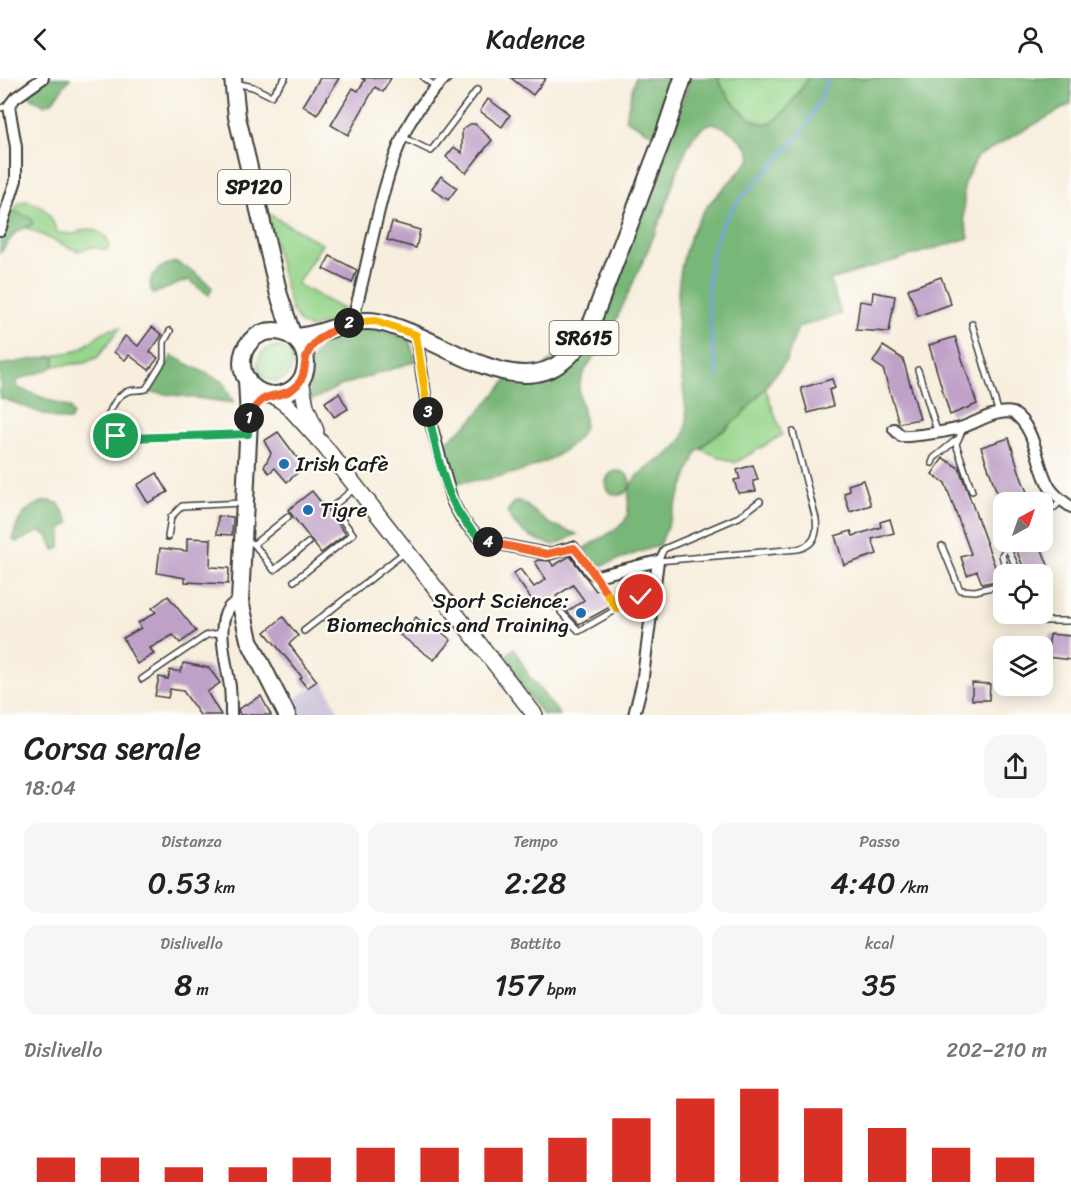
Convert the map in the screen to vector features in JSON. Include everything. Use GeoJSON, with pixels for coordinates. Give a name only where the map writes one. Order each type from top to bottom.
{"type":"FeatureCollection","features":[{"type":"Feature","properties":{"kind":"main road","name":"SR615"},"geometry":{"type":"LineString","coordinates":[[293,337],[330,331],[354,322],[378,322],[416,335],[484,366],[514,374],[540,372],[568,356],[583,339],[592,322],[665,132],[683,78]]}},
{"type":"Feature","properties":{"kind":"main road","name":"SP120"},"geometry":{"type":"LineString","coordinates":[[233,80],[237,117],[279,295],[293,337]]}},
{"type":"Feature","properties":{"kind":"main road","name":"SP120"},"geometry":{"type":"LineString","coordinates":[[265,332],[274,322],[279,295]]}},
{"type":"Feature","properties":{"kind":"main road"},"geometry":{"type":"LineString","coordinates":[[287,715],[249,640],[240,601],[248,543],[243,503],[248,427],[247,379],[243,365],[245,351],[253,339],[265,332],[280,331],[293,337],[303,348],[306,359],[301,380],[308,412],[325,447]]}},
{"type":"Feature","properties":{"kind":"main road","name":"SR615"},"geometry":{"type":"LineString","coordinates":[[306,359],[316,343],[330,331]]}},
{"type":"Feature","properties":{"kind":"main road"},"geometry":{"type":"LineString","coordinates":[[247,379],[257,389],[271,394],[288,406],[325,447],[535,715]]}},
{"type":"Feature","properties":{"kind":"main road"},"geometry":{"type":"LineString","coordinates":[[248,427],[260,402],[271,394],[290,390],[301,380]]}},
{"type":"Feature","properties":{"kind":"street"},"geometry":{"type":"LineString","coordinates":[[0,230],[16,180],[16,147],[4,107],[43,78]]}},
{"type":"Feature","properties":{"kind":"street"},"geometry":{"type":"LineString","coordinates":[[354,322],[402,137],[411,120],[445,78]]}},
{"type":"Feature","properties":{"kind":"street"},"geometry":{"type":"LineString","coordinates":[[416,335],[431,424],[453,505],[462,521],[477,535],[495,544],[551,554],[574,548],[591,573],[597,576],[658,561],[655,598],[639,698],[634,715]]}},
{"type":"Feature","properties":{"kind":"street"},"geometry":{"type":"LineString","coordinates":[[894,429],[899,435],[907,436],[963,427],[999,414],[1013,413],[1024,423],[1047,482],[1066,504]]}},
{"type":"Feature","properties":{"kind":"street"},"geometry":{"type":"LineString","coordinates":[[231,715],[231,695],[222,633],[230,608],[240,601]]}},
{"type":"Feature","properties":{"kind":"lane"},"geometry":{"type":"LineString","coordinates":[[233,80],[271,96],[285,78]]}},
{"type":"Feature","properties":{"kind":"lane"},"geometry":{"type":"LineString","coordinates":[[424,78],[436,87]]}},
{"type":"Feature","properties":{"kind":"lane"},"geometry":{"type":"LineString","coordinates":[[402,137],[431,151],[477,90]]}},
{"type":"Feature","properties":{"kind":"lane"},"geometry":{"type":"LineString","coordinates":[[972,324],[999,414]]}},
{"type":"Feature","properties":{"kind":"lane"},"geometry":{"type":"LineString","coordinates":[[170,331],[164,340],[164,362],[145,390],[127,392],[118,401],[107,420],[109,432],[126,438],[248,427]]}},
{"type":"Feature","properties":{"kind":"lane"},"geometry":{"type":"LineString","coordinates":[[918,370],[937,431]]}},
{"type":"Feature","properties":{"kind":"lane"},"geometry":{"type":"LineString","coordinates":[[963,427],[957,440],[957,449],[972,491]]}},
{"type":"Feature","properties":{"kind":"lane"},"geometry":{"type":"LineString","coordinates":[[760,501],[739,517],[669,546],[660,552],[658,561],[798,549],[809,544],[817,533],[816,519],[793,432]]}},
{"type":"Feature","properties":{"kind":"lane"},"geometry":{"type":"LineString","coordinates":[[932,463],[934,458],[957,440]]}},
{"type":"Feature","properties":{"kind":"lane"},"geometry":{"type":"LineString","coordinates":[[294,581],[353,534],[332,507],[356,487]]}},
{"type":"Feature","properties":{"kind":"lane"},"geometry":{"type":"LineString","coordinates":[[168,537],[171,517],[182,506],[243,503]]}},
{"type":"Feature","properties":{"kind":"lane"},"geometry":{"type":"LineString","coordinates":[[288,517],[248,543],[274,570],[308,543]]}},
{"type":"Feature","properties":{"kind":"lane"},"geometry":{"type":"LineString","coordinates":[[942,546],[960,590],[975,591],[993,587]]}},
{"type":"Feature","properties":{"kind":"lane"},"geometry":{"type":"LineString","coordinates":[[304,632],[406,551]]}},
{"type":"Feature","properties":{"kind":"lane"},"geometry":{"type":"LineString","coordinates":[[597,576],[617,609]]}},
{"type":"Feature","properties":{"kind":"lane"},"geometry":{"type":"LineString","coordinates":[[561,612],[578,632],[639,598],[655,598]]}},
{"type":"Feature","properties":{"kind":"lane"},"geometry":{"type":"LineString","coordinates":[[1053,621],[1071,621]]}},
{"type":"Feature","properties":{"kind":"lane"},"geometry":{"type":"LineString","coordinates":[[142,679],[207,635],[222,633]]}},
{"type":"Feature","properties":{"kind":"shaded area"},"geometry":{"type":"Polygon","coordinates":[[[323,680],[340,715],[295,715],[290,702],[323,680]]]}},
{"type":"Feature","properties":{"kind":"green space"},"geometry":{"type":"Polygon","coordinates":[[[33,78],[70,78],[52,102],[44,105],[29,96],[29,82],[33,78]]]}},
{"type":"Feature","properties":{"kind":"green space"},"geometry":{"type":"Polygon","coordinates":[[[635,78],[676,78],[656,136],[625,119],[635,78]]]}},
{"type":"Feature","properties":{"kind":"green space"},"geometry":{"type":"Polygon","coordinates":[[[690,78],[718,78],[726,93],[740,109],[756,121],[764,123],[772,122],[781,114],[808,78],[1071,78],[1071,104],[978,156],[964,183],[964,219],[969,238],[830,280],[841,314],[798,327],[786,361],[760,394],[740,417],[696,453],[660,545],[594,568],[583,549],[622,524],[626,519],[629,491],[634,480],[675,449],[685,431],[687,419],[677,311],[683,258],[692,232],[705,209],[751,158],[742,141],[736,136],[712,123],[695,136],[688,147],[632,287],[610,333],[581,379],[579,387],[584,424],[577,439],[551,459],[518,472],[483,480],[451,483],[441,447],[472,420],[508,379],[529,379],[599,320],[656,178],[690,78]]]}},
{"type":"Feature","properties":{"kind":"green space"},"geometry":{"type":"Polygon","coordinates":[[[718,78],[808,78],[781,114],[772,122],[764,123],[756,121],[740,109],[726,93],[718,78]]]}},
{"type":"Feature","properties":{"kind":"green space"},"geometry":{"type":"Polygon","coordinates":[[[25,201],[43,208],[50,216],[58,233],[75,234],[91,229],[107,238],[109,246],[106,250],[92,247],[77,251],[26,228],[33,224],[14,212],[18,204],[25,201]]]}},
{"type":"Feature","properties":{"kind":"green space"},"geometry":{"type":"Polygon","coordinates":[[[2,206],[31,218],[33,224],[16,232],[0,253],[2,206]]]}},
{"type":"Feature","properties":{"kind":"green space"},"geometry":{"type":"Polygon","coordinates":[[[267,213],[322,244],[297,284],[346,311],[346,316],[311,328],[301,324],[291,309],[267,213]]]}},
{"type":"Feature","properties":{"kind":"green space"},"geometry":{"type":"Polygon","coordinates":[[[176,262],[195,273],[212,288],[209,295],[188,280],[153,294],[150,282],[152,277],[159,269],[176,262]]]}},
{"type":"Feature","properties":{"kind":"green space"},"geometry":{"type":"Polygon","coordinates":[[[362,325],[409,339],[416,361],[340,386],[310,401],[310,370],[318,350],[334,337],[362,325]]]}},
{"type":"Feature","properties":{"kind":"green space"},"geometry":{"type":"Polygon","coordinates":[[[120,328],[98,357],[85,363],[54,366],[55,356],[78,350],[106,331],[120,328]]]}},
{"type":"Feature","properties":{"kind":"green space"},"geometry":{"type":"Polygon","coordinates":[[[275,347],[287,352],[292,364],[287,376],[275,381],[263,376],[258,364],[263,352],[275,347]]]}},
{"type":"Feature","properties":{"kind":"green space"},"geometry":{"type":"Polygon","coordinates":[[[55,356],[54,366],[16,382],[18,388],[70,408],[73,415],[70,420],[57,418],[0,398],[0,365],[55,356]]]}},
{"type":"Feature","properties":{"kind":"green space"},"geometry":{"type":"Polygon","coordinates":[[[172,356],[223,382],[234,403],[150,392],[172,356]]]}},
{"type":"Feature","properties":{"kind":"green space"},"geometry":{"type":"Polygon","coordinates":[[[765,387],[782,435],[735,463],[702,450],[708,441],[728,428],[765,387]]]}},
{"type":"Feature","properties":{"kind":"green space"},"geometry":{"type":"Polygon","coordinates":[[[618,471],[623,472],[629,478],[629,488],[623,494],[618,495],[613,494],[607,488],[606,483],[607,478],[613,472],[618,471]]]}},
{"type":"Feature","properties":{"kind":"green space"},"geometry":{"type":"Polygon","coordinates":[[[49,501],[58,503],[70,522],[62,528],[60,548],[54,550],[49,537],[40,531],[17,542],[13,540],[14,533],[24,514],[35,505],[49,501]]]}},
{"type":"Feature","properties":{"kind":"green space"},"geometry":{"type":"Polygon","coordinates":[[[521,501],[550,524],[577,534],[555,545],[526,534],[514,523],[507,511],[515,502],[521,501]]]}},
{"type":"Feature","properties":{"kind":"green space"},"geometry":{"type":"Polygon","coordinates":[[[514,648],[529,676],[560,715],[543,715],[516,680],[504,657],[514,648]]]}},
{"type":"Feature","properties":{"kind":"building"},"geometry":{"type":"Polygon","coordinates":[[[320,78],[339,78],[317,115],[303,106],[320,78]]]}},
{"type":"Feature","properties":{"kind":"building"},"geometry":{"type":"Polygon","coordinates":[[[361,78],[391,78],[383,92],[375,87],[348,135],[331,125],[353,88],[358,91],[365,80],[361,78]]]}},
{"type":"Feature","properties":{"kind":"building"},"geometry":{"type":"Polygon","coordinates":[[[511,78],[546,78],[533,95],[511,78]]]}},
{"type":"Feature","properties":{"kind":"building"},"geometry":{"type":"Polygon","coordinates":[[[488,99],[510,115],[502,127],[480,111],[488,99]]]}},
{"type":"Feature","properties":{"kind":"building"},"geometry":{"type":"Polygon","coordinates":[[[470,124],[475,124],[492,140],[466,173],[446,157],[454,147],[462,153],[462,130],[470,124]]]}},
{"type":"Feature","properties":{"kind":"building"},"geometry":{"type":"Polygon","coordinates":[[[441,176],[457,188],[448,200],[432,188],[441,176]]]}},
{"type":"Feature","properties":{"kind":"building"},"geometry":{"type":"Polygon","coordinates":[[[392,222],[420,230],[416,248],[387,240],[392,222]]]}},
{"type":"Feature","properties":{"kind":"building"},"geometry":{"type":"Polygon","coordinates":[[[330,256],[357,270],[352,283],[323,269],[330,256]]]}},
{"type":"Feature","properties":{"kind":"building"},"geometry":{"type":"Polygon","coordinates":[[[941,277],[951,304],[918,316],[908,289],[941,277]]]}},
{"type":"Feature","properties":{"kind":"building"},"geometry":{"type":"Polygon","coordinates":[[[873,292],[895,296],[889,332],[856,330],[860,301],[872,303],[873,292]]]}},
{"type":"Feature","properties":{"kind":"building"},"geometry":{"type":"Polygon","coordinates":[[[152,327],[162,335],[150,352],[158,358],[149,370],[129,355],[125,360],[114,352],[125,336],[138,346],[152,327]]]}},
{"type":"Feature","properties":{"kind":"building"},"geometry":{"type":"Polygon","coordinates":[[[955,337],[977,404],[950,415],[929,345],[955,337]]]}},
{"type":"Feature","properties":{"kind":"building"},"geometry":{"type":"Polygon","coordinates":[[[883,346],[903,359],[920,419],[899,423],[883,369],[873,362],[883,346]]]}},
{"type":"Feature","properties":{"kind":"building"},"geometry":{"type":"Polygon","coordinates":[[[832,379],[835,388],[829,390],[833,406],[808,413],[801,388],[832,379]]]}},
{"type":"Feature","properties":{"kind":"building"},"geometry":{"type":"Polygon","coordinates":[[[339,393],[348,409],[334,417],[325,402],[339,393]]]}},
{"type":"Feature","properties":{"kind":"building","name":"Irish Cafè"},"geometry":{"type":"Polygon","coordinates":[[[278,432],[304,467],[287,482],[275,468],[269,473],[264,467],[271,453],[264,441],[278,432]]]}},
{"type":"Feature","properties":{"kind":"building"},"geometry":{"type":"Polygon","coordinates":[[[1009,438],[1027,492],[997,492],[981,447],[1009,438]]]}},
{"type":"Feature","properties":{"kind":"building"},"geometry":{"type":"Polygon","coordinates":[[[943,458],[959,468],[994,564],[993,582],[982,584],[977,571],[967,575],[961,557],[971,554],[945,483],[932,474],[943,458]]]}},
{"type":"Feature","properties":{"kind":"building"},"geometry":{"type":"Polygon","coordinates":[[[753,465],[758,480],[753,481],[756,491],[738,493],[734,480],[740,479],[737,470],[753,465]]]}},
{"type":"Feature","properties":{"kind":"building"},"geometry":{"type":"Polygon","coordinates":[[[157,473],[168,492],[148,503],[137,485],[157,473]]]}},
{"type":"Feature","properties":{"kind":"building"},"geometry":{"type":"Polygon","coordinates":[[[863,480],[871,505],[850,512],[844,493],[850,491],[848,485],[863,480]]]}},
{"type":"Feature","properties":{"kind":"building"},"geometry":{"type":"Polygon","coordinates":[[[312,491],[346,534],[321,553],[288,510],[312,491]]]}},
{"type":"Feature","properties":{"kind":"building"},"geometry":{"type":"Polygon","coordinates":[[[218,516],[233,517],[232,535],[217,534],[218,516]]]}},
{"type":"Feature","properties":{"kind":"building"},"geometry":{"type":"Polygon","coordinates":[[[890,519],[894,533],[872,539],[877,554],[844,565],[835,536],[851,531],[853,536],[881,527],[880,522],[890,519]]]}},
{"type":"Feature","properties":{"kind":"building"},"geometry":{"type":"Polygon","coordinates":[[[187,538],[211,539],[210,567],[229,568],[228,584],[185,582],[185,578],[157,573],[160,548],[187,551],[187,538]]]}},
{"type":"Feature","properties":{"kind":"building"},"geometry":{"type":"Polygon","coordinates":[[[1017,552],[1043,552],[1048,564],[1022,564],[1017,552]]]}},
{"type":"Feature","properties":{"kind":"building"},"geometry":{"type":"Polygon","coordinates":[[[570,556],[596,591],[599,589],[610,607],[579,624],[567,612],[584,600],[573,585],[556,596],[561,604],[554,610],[548,602],[538,608],[513,574],[520,569],[534,587],[546,579],[535,562],[550,561],[553,566],[570,556]]]}},
{"type":"Feature","properties":{"kind":"building"},"geometry":{"type":"Polygon","coordinates":[[[646,572],[648,578],[647,587],[643,589],[645,594],[628,597],[622,578],[646,572]]]}},
{"type":"Feature","properties":{"kind":"building"},"geometry":{"type":"Polygon","coordinates":[[[168,596],[196,631],[180,643],[173,635],[150,648],[154,654],[137,664],[123,638],[141,628],[138,623],[156,612],[152,608],[168,596]]]}},
{"type":"Feature","properties":{"kind":"building"},"geometry":{"type":"Polygon","coordinates":[[[283,617],[298,636],[289,644],[317,681],[307,688],[300,679],[302,677],[265,632],[283,617]]]}},
{"type":"Feature","properties":{"kind":"building"},"geometry":{"type":"Polygon","coordinates":[[[416,617],[433,632],[436,628],[451,640],[434,660],[400,635],[416,617]]]}},
{"type":"Feature","properties":{"kind":"building"},"geometry":{"type":"Polygon","coordinates":[[[1050,634],[1071,636],[1071,660],[1053,658],[1053,636],[1050,636],[1050,634]]]}},
{"type":"Feature","properties":{"kind":"building"},"geometry":{"type":"Polygon","coordinates":[[[183,663],[209,668],[220,683],[207,692],[221,715],[200,715],[183,691],[170,689],[168,698],[155,696],[159,677],[168,679],[170,670],[181,672],[183,663]]]}},
{"type":"Feature","properties":{"kind":"building"},"geometry":{"type":"Polygon","coordinates":[[[972,683],[990,684],[989,700],[972,700],[972,683]]]}},
{"type":"Feature","properties":{"kind":"building"},"geometry":{"type":"Polygon","coordinates":[[[261,696],[271,715],[240,715],[238,709],[261,696]]]}},
{"type":"Feature","properties":{"kind":"waterway"},"geometry":{"type":"LineString","coordinates":[[719,377],[713,352],[709,276],[713,249],[721,227],[747,191],[802,131],[814,112],[829,78]]}},
{"type":"Feature","properties":{"kind":"place","name":"Irish Cafè"},"geometry":{"type":"Point","coordinates":[284,464]}},
{"type":"Feature","properties":{"kind":"place","name":"Tigre"},"geometry":{"type":"Point","coordinates":[308,510]}},
{"type":"Feature","properties":{"kind":"place","name":"Sport Science: Biomechanics and Training"},"geometry":{"type":"Point","coordinates":[581,613]}},
{"type":"Feature","properties":{"kind":"route"},"geometry":{"type":"LineString","coordinates":[[116,436],[129,438],[248,434],[249,420],[255,408],[269,395],[287,392],[297,385],[303,377],[310,351],[330,331],[364,320],[393,326],[416,335],[431,424],[453,505],[465,524],[480,537],[495,544],[547,554],[559,553],[570,547],[574,548],[591,573],[597,576],[617,609],[641,597]]}}]}
